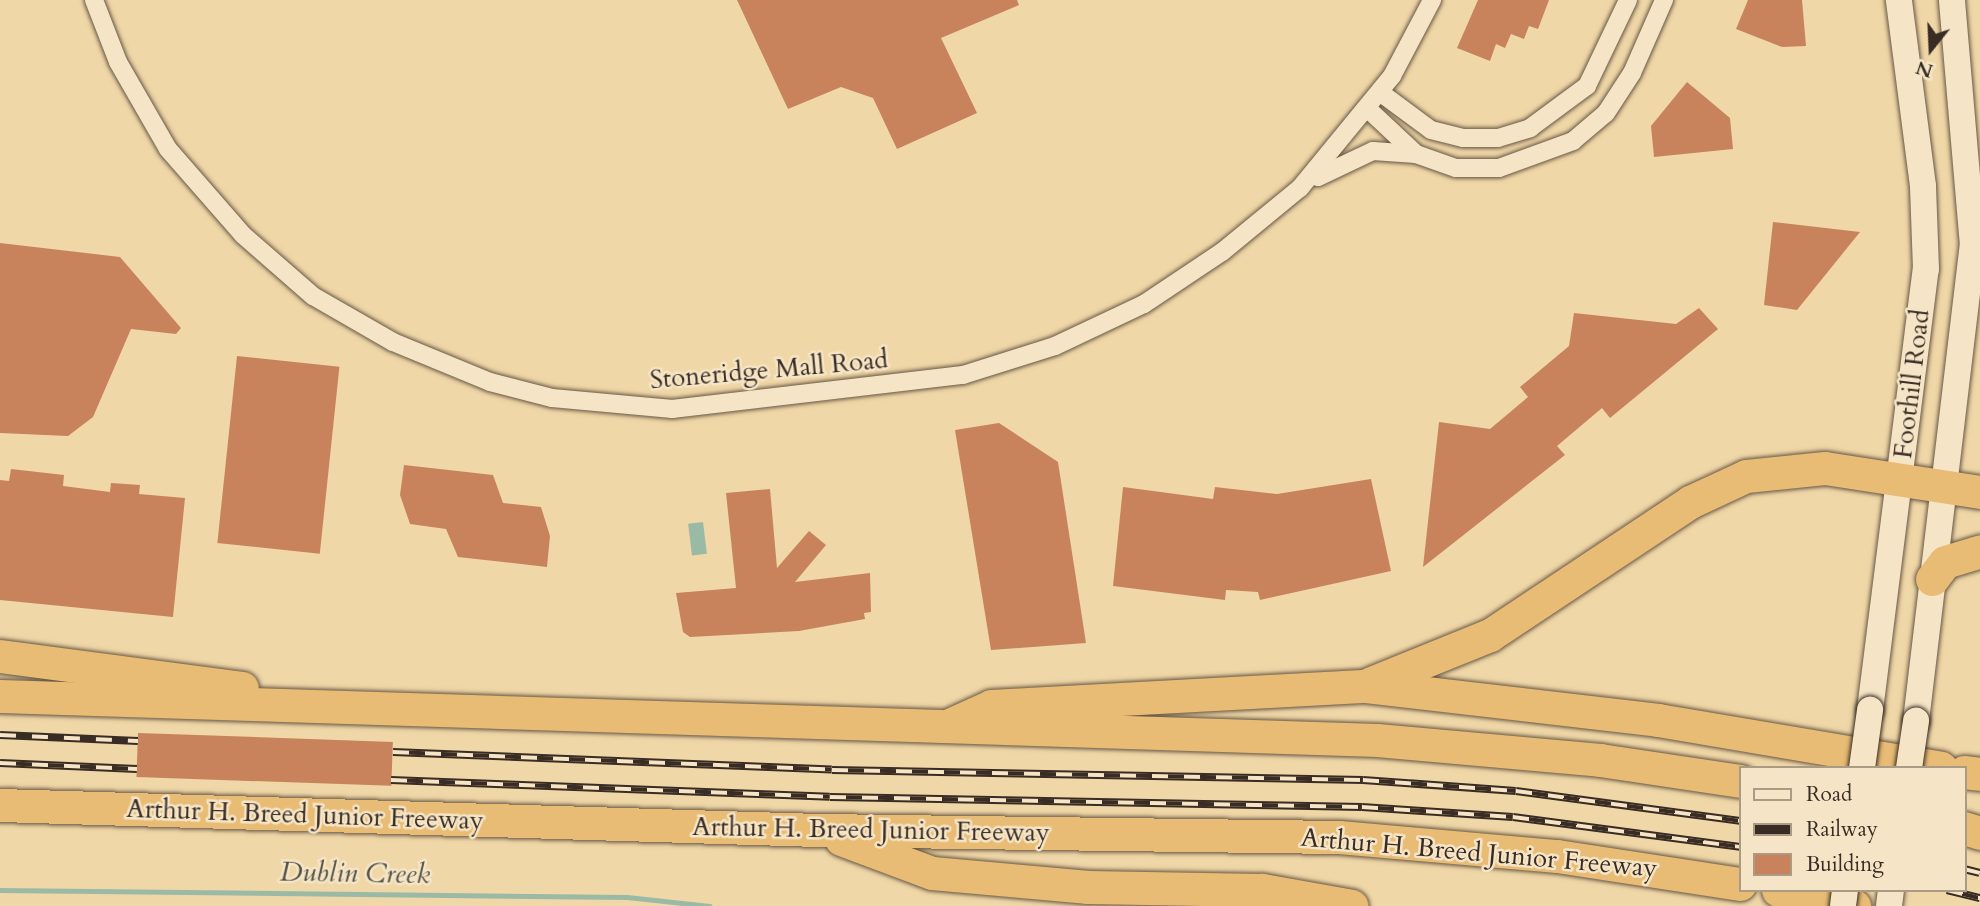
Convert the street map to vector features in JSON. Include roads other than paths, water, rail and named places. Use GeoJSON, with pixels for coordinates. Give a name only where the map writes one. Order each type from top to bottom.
{"type":"FeatureCollection","features":[{"type":"Feature","properties":{"kind":"highway"},"geometry":{"type":"LineString","coordinates":[[1366,686],[1490,635],[1690,502],[1746,476],[1825,468],[1980,492]]}},
{"type":"Feature","properties":{"kind":"highway"},"geometry":{"type":"LineString","coordinates":[[1932,579],[1945,562],[1980,551]]}},
{"type":"Feature","properties":{"kind":"highway"},"geometry":{"type":"LineString","coordinates":[[0,656],[182,677],[344,708]]}},
{"type":"Feature","properties":{"kind":"highway"},"geometry":{"type":"LineString","coordinates":[[945,727],[991,706],[1366,686],[1658,720],[1929,766]]}},
{"type":"Feature","properties":{"kind":"highway"},"geometry":{"type":"LineString","coordinates":[[0,696],[1377,740],[1586,759],[1738,781]]}},
{"type":"Feature","properties":{"kind":"highway","name":"Arthur H. Breed Junior Freeway"},"geometry":{"type":"LineString","coordinates":[[0,805],[818,830],[1339,837],[1557,856],[1738,884]]}},
{"type":"Feature","properties":{"kind":"highway"},"geometry":{"type":"LineString","coordinates":[[818,830],[932,873],[1088,887],[1262,890],[1352,906]]}},
{"type":"Feature","properties":{"kind":"highway"},"geometry":{"type":"LineString","coordinates":[[1788,892],[1854,906]]}},
{"type":"Feature","properties":{"kind":"main road","name":"Foothill Road"},"geometry":{"type":"LineString","coordinates":[[1862,766],[1926,269],[1899,0]]}},
{"type":"Feature","properties":{"kind":"main road","name":"Foothill Road"},"geometry":{"type":"LineString","coordinates":[[1909,766],[1974,228],[1952,0]]}},
{"type":"Feature","properties":{"kind":"street","name":"Stoneridge Mall Road"},"geometry":{"type":"LineString","coordinates":[[94,0],[118,62],[168,149],[267,259],[313,296],[393,342],[490,382],[552,398],[672,409],[854,392],[975,372],[1055,345],[1143,304],[1222,252],[1300,188],[1381,93],[1432,0]]}},
{"type":"Feature","properties":{"kind":"street"},"geometry":{"type":"LineString","coordinates":[[1381,93],[1431,130],[1463,138],[1498,138],[1530,128],[1587,86],[1628,0]]}},
{"type":"Feature","properties":{"kind":"street"},"geometry":{"type":"LineString","coordinates":[[1300,188],[1357,154],[1416,154],[1456,168],[1499,168],[1573,141],[1606,113],[1632,74],[1664,0]]}},
{"type":"Feature","properties":{"kind":"street"},"geometry":{"type":"LineString","coordinates":[[1368,109],[1416,154]]}},
{"type":"Feature","properties":{"kind":"waterway","name":"Dublin Creek"},"geometry":{"type":"LineString","coordinates":[[0,890],[627,897],[710,906]]}},
{"type":"Feature","properties":{"kind":"railway"},"geometry":{"type":"LineString","coordinates":[[0,735],[138,741]]}},
{"type":"Feature","properties":{"kind":"railway"},"geometry":{"type":"LineString","coordinates":[[393,752],[832,770],[1363,780],[1516,791],[1738,821]]}},
{"type":"Feature","properties":{"kind":"railway"},"geometry":{"type":"LineString","coordinates":[[0,763],[137,769]]}},
{"type":"Feature","properties":{"kind":"railway"},"geometry":{"type":"LineString","coordinates":[[391,780],[830,797],[1362,807],[1513,817],[1738,847]]}},
{"type":"Feature","properties":{"kind":"railway"},"geometry":{"type":"LineString","coordinates":[[1966,870],[1980,873]]}},
{"type":"Feature","properties":{"kind":"railway"},"geometry":{"type":"LineString","coordinates":[[1955,892],[1980,898]]}}]}
